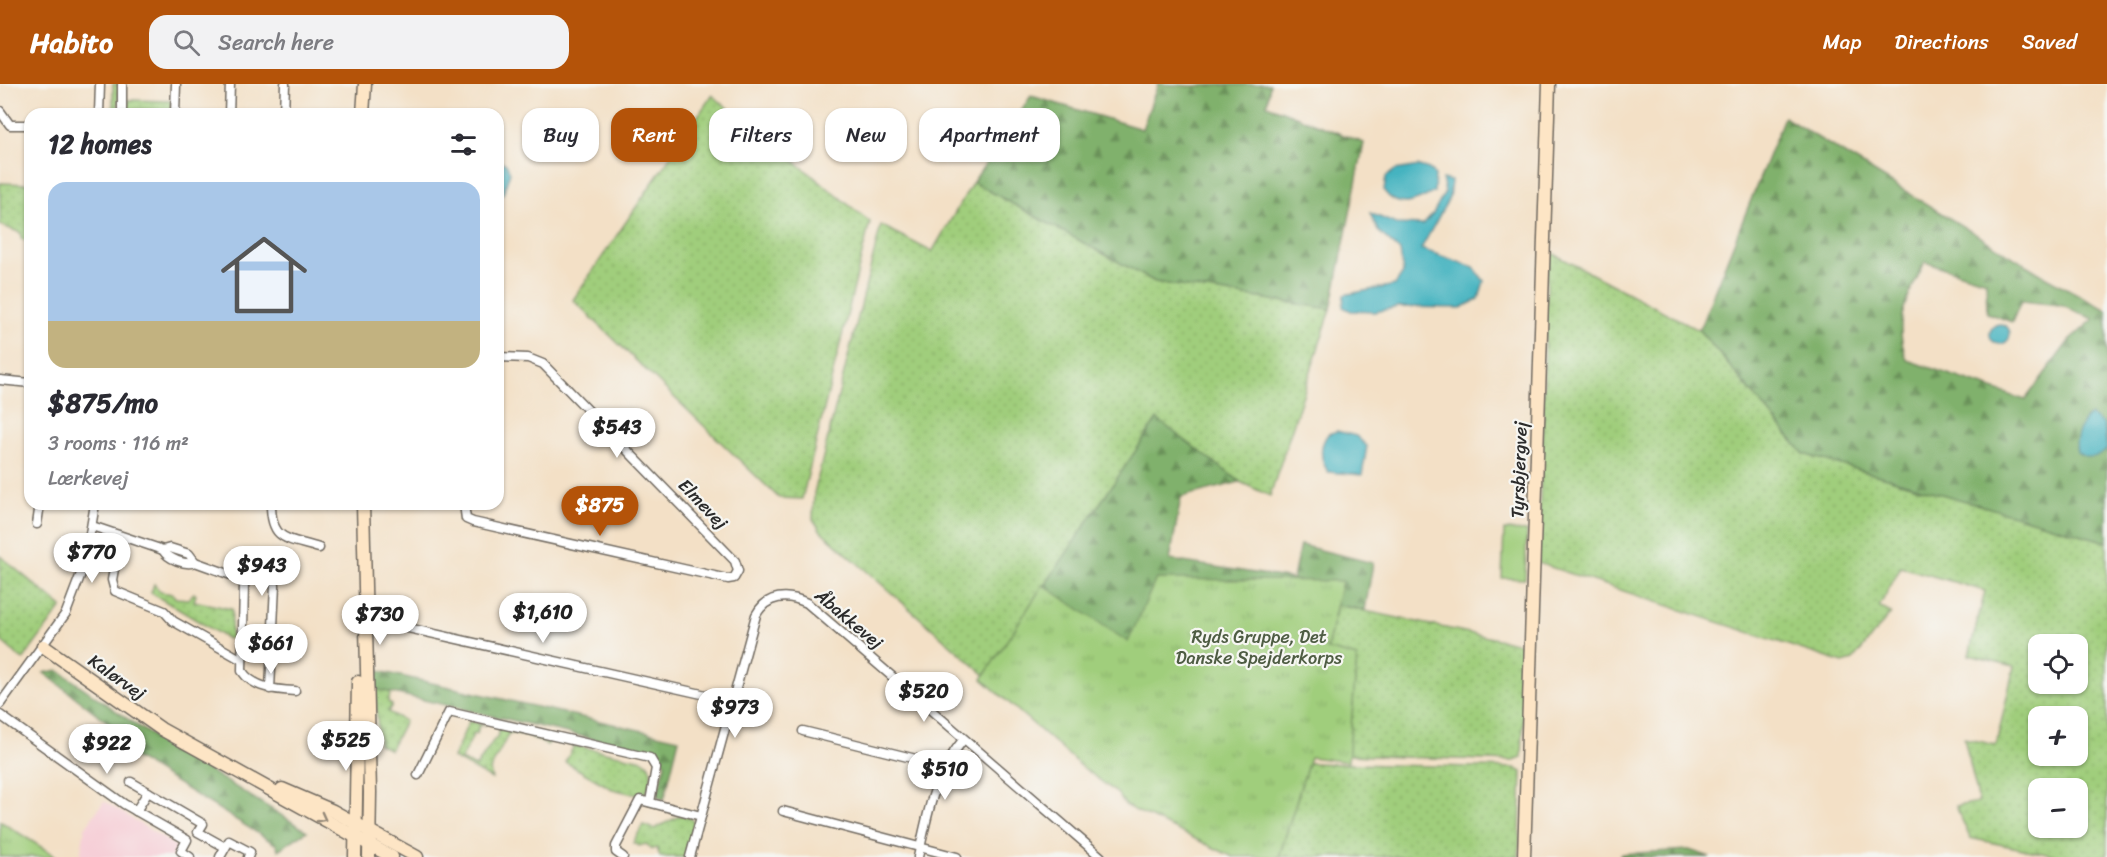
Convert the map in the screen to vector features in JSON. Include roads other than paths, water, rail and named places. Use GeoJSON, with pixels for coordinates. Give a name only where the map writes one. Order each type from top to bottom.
{"type":"FeatureCollection","features":[{"type":"Feature","properties":{"kind":"street"},"geometry":{"type":"LineString","coordinates":[[99,108],[100,84]]}},
{"type":"Feature","properties":{"kind":"street"},"geometry":{"type":"LineString","coordinates":[[122,84],[122,108]]}},
{"type":"Feature","properties":{"kind":"street"},"geometry":{"type":"LineString","coordinates":[[175,108],[176,84]]}},
{"type":"Feature","properties":{"kind":"street"},"geometry":{"type":"LineString","coordinates":[[229,108],[230,84]]}},
{"type":"Feature","properties":{"kind":"street"},"geometry":{"type":"LineString","coordinates":[[284,108],[285,84]]}},
{"type":"Feature","properties":{"kind":"street"},"geometry":{"type":"LineString","coordinates":[[363,108],[365,84]]}},
{"type":"Feature","properties":{"kind":"street","name":"Tyrsbjergvej"},"geometry":{"type":"LineString","coordinates":[[1524,857],[1549,84]]}},
{"type":"Feature","properties":{"kind":"street"},"geometry":{"type":"LineString","coordinates":[[0,111],[10,125],[24,125]]}},
{"type":"Feature","properties":{"kind":"street","name":"Elmevej"},"geometry":{"type":"LineString","coordinates":[[465,510],[466,519],[473,522],[724,579],[732,579],[737,575],[735,561],[543,364],[528,358],[504,357]]}},
{"type":"Feature","properties":{"kind":"street"},"geometry":{"type":"LineString","coordinates":[[0,380],[24,382]]}},
{"type":"Feature","properties":{"kind":"street"},"geometry":{"type":"LineString","coordinates":[[37,525],[39,510]]}},
{"type":"Feature","properties":{"kind":"street"},"geometry":{"type":"LineString","coordinates":[[0,704],[66,613],[76,591],[94,510]]}},
{"type":"Feature","properties":{"kind":"street"},"geometry":{"type":"LineString","coordinates":[[271,510],[271,523],[278,533],[319,549]]}},
{"type":"Feature","properties":{"kind":"street"},"geometry":{"type":"LineString","coordinates":[[361,857],[363,837],[362,510]]}},
{"type":"Feature","properties":{"kind":"street"},"geometry":{"type":"LineString","coordinates":[[92,526],[163,550],[168,557],[189,564],[195,562],[244,580]]}},
{"type":"Feature","properties":{"kind":"street"},"geometry":{"type":"LineString","coordinates":[[120,536],[112,580],[115,591],[164,611],[173,621],[242,660]]}},
{"type":"Feature","properties":{"kind":"street"},"geometry":{"type":"LineString","coordinates":[[270,689],[275,585],[271,576],[260,571],[250,573],[244,580],[242,671],[246,676],[270,689],[295,691]]}},
{"type":"Feature","properties":{"kind":"street","name":"Åbakkevej"},"geometry":{"type":"LineString","coordinates":[[690,857],[755,620],[765,603],[777,598],[797,598],[807,603],[1101,857]]}},
{"type":"Feature","properties":{"kind":"street"},"geometry":{"type":"LineString","coordinates":[[362,617],[724,699]]}},
{"type":"Feature","properties":{"kind":"street"},"geometry":{"type":"LineString","coordinates":[[362,617],[357,752],[363,837]]}},
{"type":"Feature","properties":{"kind":"street","name":"Kalørvej"},"geometry":{"type":"LineString","coordinates":[[43,646],[160,729],[363,837],[393,857]]}},
{"type":"Feature","properties":{"kind":"street"},"geometry":{"type":"LineString","coordinates":[[709,708],[712,696]]}},
{"type":"Feature","properties":{"kind":"street"},"geometry":{"type":"LineString","coordinates":[[355,857],[363,837],[362,736],[358,709]]}},
{"type":"Feature","properties":{"kind":"street"},"geometry":{"type":"LineString","coordinates":[[418,775],[449,712],[650,758],[657,768],[650,802]]}},
{"type":"Feature","properties":{"kind":"street"},"geometry":{"type":"LineString","coordinates":[[0,715],[136,811],[186,840],[181,850],[190,857]]}},
{"type":"Feature","properties":{"kind":"street"},"geometry":{"type":"LineString","coordinates":[[803,731],[928,762],[941,769]]}},
{"type":"Feature","properties":{"kind":"street"},"geometry":{"type":"LineString","coordinates":[[918,857],[941,769],[963,740]]}},
{"type":"Feature","properties":{"kind":"street"},"geometry":{"type":"LineString","coordinates":[[333,811],[341,811],[346,807],[357,752]]}},
{"type":"Feature","properties":{"kind":"street","name":"Kalørvej"},"geometry":{"type":"LineString","coordinates":[[234,770],[333,811],[363,837],[417,857]]}},
{"type":"Feature","properties":{"kind":"street"},"geometry":{"type":"LineString","coordinates":[[131,782],[203,824],[198,832],[225,848]]}},
{"type":"Feature","properties":{"kind":"street"},"geometry":{"type":"LineString","coordinates":[[136,811],[148,792]]}},
{"type":"Feature","properties":{"kind":"street"},"geometry":{"type":"LineString","coordinates":[[623,857],[616,852],[616,846],[640,800],[701,816]]}},
{"type":"Feature","properties":{"kind":"street"},"geometry":{"type":"LineString","coordinates":[[783,811],[957,857]]}},
{"type":"Feature","properties":{"kind":"street"},"geometry":{"type":"LineString","coordinates":[[220,857],[229,841],[250,852],[248,857]]}},
{"type":"Feature","properties":{"kind":"water"},"geometry":{"type":"Polygon","coordinates":[[[504,163],[510,172],[504,191],[504,163]]]}},
{"type":"Feature","properties":{"kind":"water"},"geometry":{"type":"Polygon","coordinates":[[[1419,166],[1429,169],[1435,176],[1434,192],[1408,203],[1401,203],[1389,197],[1384,191],[1386,177],[1395,170],[1419,166]]]}},
{"type":"Feature","properties":{"kind":"water"},"geometry":{"type":"Polygon","coordinates":[[[1442,179],[1451,181],[1449,198],[1421,249],[1474,267],[1484,281],[1479,299],[1461,308],[1399,307],[1375,312],[1351,311],[1343,307],[1344,295],[1395,285],[1403,273],[1400,251],[1378,231],[1370,213],[1396,224],[1423,225],[1433,214],[1445,192],[1442,179]]]}},
{"type":"Feature","properties":{"kind":"water"},"geometry":{"type":"Polygon","coordinates":[[[1996,324],[2004,324],[2010,330],[2010,338],[2004,344],[1996,344],[1990,338],[1990,330],[1996,324]]]}},
{"type":"Feature","properties":{"kind":"water"},"geometry":{"type":"Polygon","coordinates":[[[2091,415],[2104,425],[2107,449],[2100,455],[2088,457],[2077,452],[2076,447],[2081,426],[2091,415]]]}},
{"type":"Feature","properties":{"kind":"water"},"geometry":{"type":"Polygon","coordinates":[[[1337,431],[1356,436],[1367,446],[1362,475],[1328,472],[1323,462],[1322,448],[1328,434],[1337,431]]]}},
{"type":"Feature","properties":{"kind":"park label","name":"Ryds Gruppe, Det Danske Spejderkorps"},"geometry":{"type":"Point","coordinates":[1259,647]}}]}
